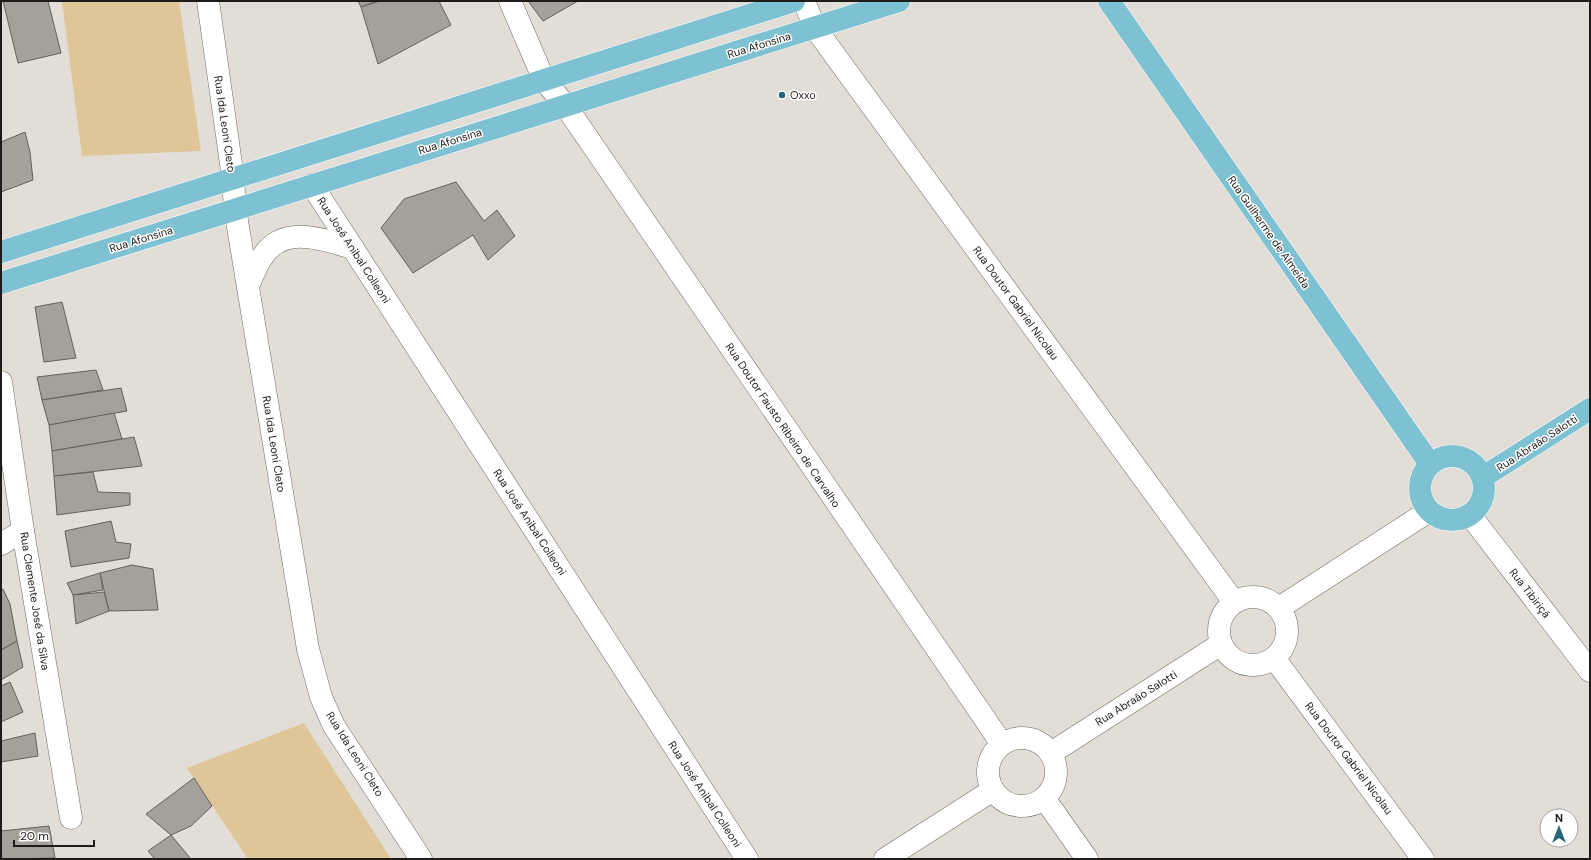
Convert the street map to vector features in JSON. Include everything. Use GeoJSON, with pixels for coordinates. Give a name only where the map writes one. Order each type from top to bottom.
{"type":"FeatureCollection","features":[{"type":"Feature","properties":{"kind":"main road"},"geometry":{"type":"LineString","coordinates":[[1,252],[794,1]]}},
{"type":"Feature","properties":{"kind":"main road","name":"Rua Afonsina"},"geometry":{"type":"LineString","coordinates":[[1,283],[899,1]]}},
{"type":"Feature","properties":{"kind":"main road","name":"Rua Guilherme de Almeida"},"geometry":{"type":"LineString","coordinates":[[1109,1],[1430,464]]}},
{"type":"Feature","properties":{"kind":"main road","name":"Rua Abraão Salotti"},"geometry":{"type":"LineString","coordinates":[[1483,477],[1590,408]]}},
{"type":"Feature","properties":{"kind":"main road"},"geometry":{"type":"LineString","coordinates":[[1449,455],[1460,456],[1474,464],[1483,477],[1485,485],[1481,502],[1470,515],[1462,519],[1453,520],[1436,516],[1423,502],[1420,493],[1420,482],[1423,472],[1430,464],[1439,458],[1449,455]]}},
{"type":"Feature","properties":{"kind":"street","name":"Rua Ida Leoni Cleto"},"geometry":{"type":"LineString","coordinates":[[208,1],[233,178],[235,209],[308,649],[321,697],[334,726],[422,859]]}},
{"type":"Feature","properties":{"kind":"street","name":"Rua Doutor Fausto Ribeiro de Carvalho"},"geometry":{"type":"LineString","coordinates":[[510,1],[544,80],[565,105],[1002,744]]}},
{"type":"Feature","properties":{"kind":"street","name":"Rua Doutor Gabriel Nicolau"},"geometry":{"type":"LineString","coordinates":[[804,1],[815,28],[1234,602]]}},
{"type":"Feature","properties":{"kind":"street","name":"Rua José Anibal Colleoni"},"geometry":{"type":"LineString","coordinates":[[312,185],[747,859]]}},
{"type":"Feature","properties":{"kind":"street"},"geometry":{"type":"LineString","coordinates":[[248,286],[262,256],[270,247],[285,239],[299,236],[318,238],[353,248]]}},
{"type":"Feature","properties":{"kind":"street","name":"Rua Clemente José da Silva"},"geometry":{"type":"LineString","coordinates":[[1,382],[23,530],[71,818]]}},
{"type":"Feature","properties":{"kind":"street"},"geometry":{"type":"LineString","coordinates":[[1279,608],[1430,511]]}},
{"type":"Feature","properties":{"kind":"street","name":"Rua Tibiriçá"},"geometry":{"type":"LineString","coordinates":[[1470,515],[1590,671]]}},
{"type":"Feature","properties":{"kind":"street"},"geometry":{"type":"LineString","coordinates":[[1,544],[23,530]]}},
{"type":"Feature","properties":{"kind":"street"},"geometry":{"type":"LineString","coordinates":[[1262,597],[1271,601],[1279,608],[1285,617],[1288,628],[1282,649],[1274,658],[1265,663],[1255,665],[1244,664],[1235,660],[1227,653],[1221,644],[1219,626],[1227,609],[1234,602],[1242,598],[1262,597]]}},
{"type":"Feature","properties":{"kind":"street","name":"Rua Abraão Salotti"},"geometry":{"type":"LineString","coordinates":[[1051,753],[1221,644]]}},
{"type":"Feature","properties":{"kind":"street","name":"Rua Doutor Gabriel Nicolau"},"geometry":{"type":"LineString","coordinates":[[1274,658],[1424,859]]}},
{"type":"Feature","properties":{"kind":"street"},"geometry":{"type":"LineString","coordinates":[[1023,738],[1034,740],[1043,745],[1051,753],[1055,762],[1055,782],[1051,791],[1044,798],[1034,804],[1022,806],[1011,804],[1001,799],[993,790],[989,781],[987,770],[989,760],[1002,744],[1012,739],[1023,738]]}},
{"type":"Feature","properties":{"kind":"street"},"geometry":{"type":"LineString","coordinates":[[885,859],[993,790]]}},
{"type":"Feature","properties":{"kind":"street"},"geometry":{"type":"LineString","coordinates":[[1044,798],[1087,859]]}},
{"type":"Feature","properties":{"kind":"shaded area"},"geometry":{"type":"Polygon","coordinates":[[[62,1],[179,1],[201,151],[82,156],[62,1]]]}},
{"type":"Feature","properties":{"kind":"shaded area"},"geometry":{"type":"Polygon","coordinates":[[[304,723],[391,859],[248,859],[187,768],[304,723]]]}},
{"type":"Feature","properties":{"kind":"building"},"geometry":{"type":"Polygon","coordinates":[[[3,1],[48,1],[61,53],[18,63],[3,1]]]}},
{"type":"Feature","properties":{"kind":"building"},"geometry":{"type":"Polygon","coordinates":[[[358,1],[377,1],[361,7],[358,1]]]}},
{"type":"Feature","properties":{"kind":"building"},"geometry":{"type":"Polygon","coordinates":[[[380,1],[439,1],[451,25],[378,64],[361,7],[380,1]]]}},
{"type":"Feature","properties":{"kind":"building"},"geometry":{"type":"Polygon","coordinates":[[[528,1],[578,1],[543,21],[528,1]]]}},
{"type":"Feature","properties":{"kind":"building"},"geometry":{"type":"Polygon","coordinates":[[[25,132],[30,152],[33,180],[1,192],[1,142],[25,132]]]}},
{"type":"Feature","properties":{"kind":"building"},"geometry":{"type":"Polygon","coordinates":[[[456,182],[484,221],[497,210],[515,236],[488,260],[473,235],[413,273],[381,228],[404,199],[456,182]]]}},
{"type":"Feature","properties":{"kind":"building"},"geometry":{"type":"Polygon","coordinates":[[[62,302],[76,358],[44,362],[35,307],[62,302]]]}},
{"type":"Feature","properties":{"kind":"building"},"geometry":{"type":"Polygon","coordinates":[[[96,370],[103,390],[42,400],[37,377],[96,370]]]}},
{"type":"Feature","properties":{"kind":"building"},"geometry":{"type":"Polygon","coordinates":[[[121,388],[127,411],[49,425],[42,400],[121,388]]]}},
{"type":"Feature","properties":{"kind":"building"},"geometry":{"type":"Polygon","coordinates":[[[114,413],[122,439],[52,451],[49,425],[114,413]]]}},
{"type":"Feature","properties":{"kind":"building"},"geometry":{"type":"Polygon","coordinates":[[[134,437],[142,466],[54,476],[52,451],[134,437]]]}},
{"type":"Feature","properties":{"kind":"building"},"geometry":{"type":"Polygon","coordinates":[[[93,472],[98,492],[130,493],[130,505],[57,515],[54,476],[93,472]]]}},
{"type":"Feature","properties":{"kind":"building"},"geometry":{"type":"Polygon","coordinates":[[[111,521],[116,542],[131,544],[129,558],[71,567],[65,531],[111,521]]]}},
{"type":"Feature","properties":{"kind":"building"},"geometry":{"type":"Polygon","coordinates":[[[132,565],[153,569],[158,610],[109,611],[100,573],[132,565]]]}},
{"type":"Feature","properties":{"kind":"building"},"geometry":{"type":"Polygon","coordinates":[[[100,573],[103,590],[73,595],[67,583],[100,573]]]}},
{"type":"Feature","properties":{"kind":"building"},"geometry":{"type":"Polygon","coordinates":[[[3,589],[10,604],[17,641],[1,650],[1,590],[3,589]]]}},
{"type":"Feature","properties":{"kind":"building"},"geometry":{"type":"Polygon","coordinates":[[[104,592],[109,611],[76,624],[73,595],[104,592]]]}},
{"type":"Feature","properties":{"kind":"building"},"geometry":{"type":"Polygon","coordinates":[[[17,641],[23,667],[1,680],[1,650],[17,641]]]}},
{"type":"Feature","properties":{"kind":"building"},"geometry":{"type":"Polygon","coordinates":[[[10,682],[23,712],[1,722],[1,686],[10,682]]]}},
{"type":"Feature","properties":{"kind":"building"},"geometry":{"type":"Polygon","coordinates":[[[35,733],[38,756],[1,762],[1,741],[35,733]]]}},
{"type":"Feature","properties":{"kind":"building"},"geometry":{"type":"Polygon","coordinates":[[[194,778],[212,806],[191,826],[171,835],[146,814],[194,778]]]}},
{"type":"Feature","properties":{"kind":"building"},"geometry":{"type":"Polygon","coordinates":[[[49,826],[55,858],[1,859],[1,831],[49,826]]]}},
{"type":"Feature","properties":{"kind":"building"},"geometry":{"type":"Polygon","coordinates":[[[171,835],[191,859],[155,859],[148,851],[171,835]]]}},
{"type":"Feature","properties":{"kind":"place","name":"Oxxo"},"geometry":{"type":"Point","coordinates":[782,95]}}]}
